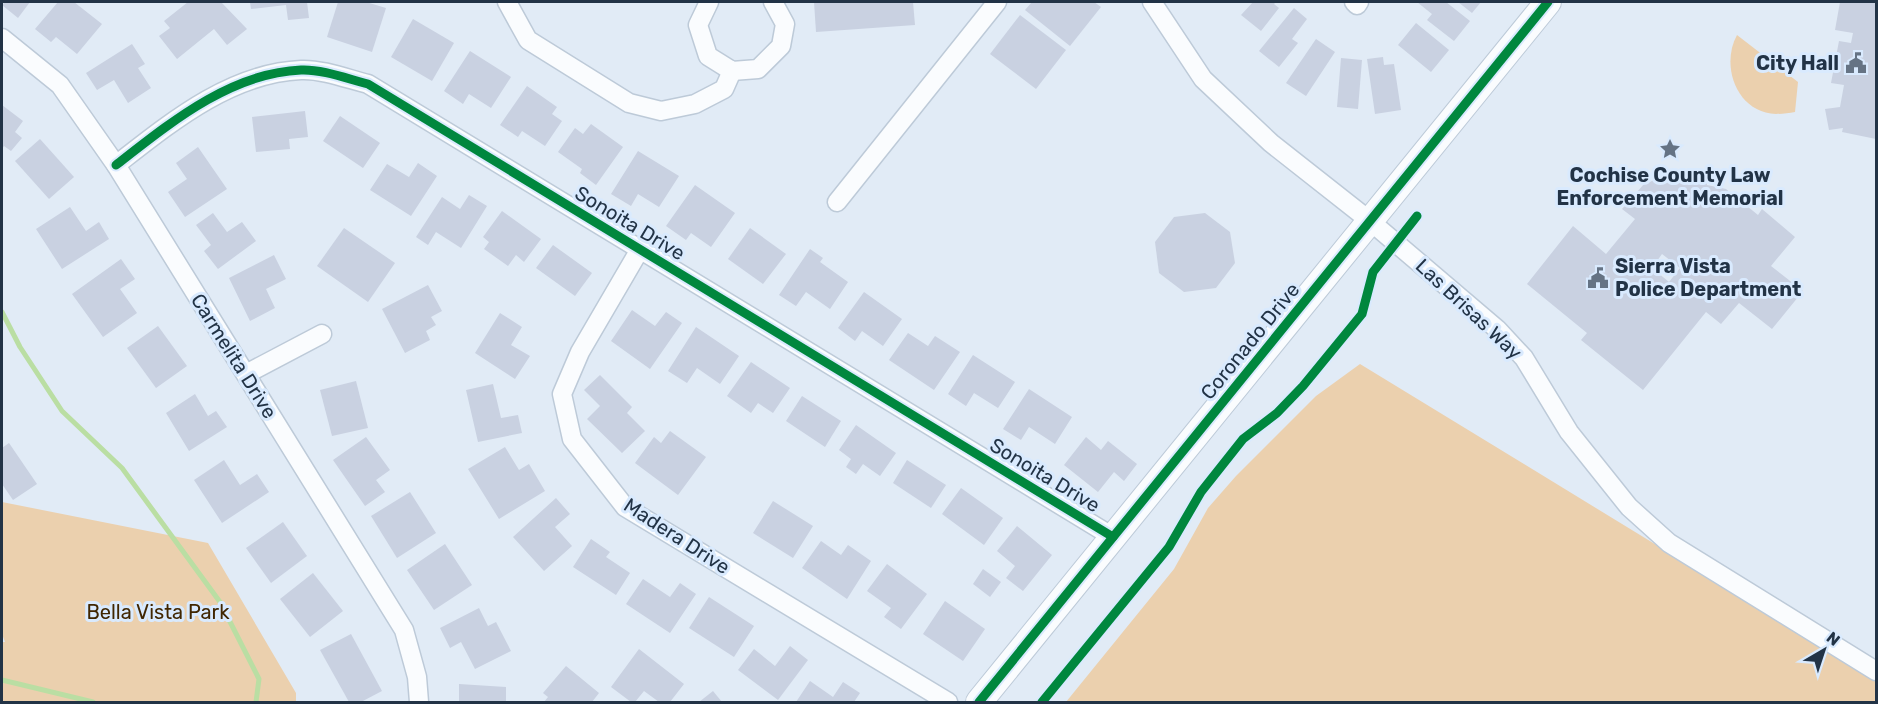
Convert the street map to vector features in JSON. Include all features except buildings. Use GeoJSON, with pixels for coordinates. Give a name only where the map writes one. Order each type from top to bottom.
{"type":"FeatureCollection","features":[{"type":"Feature","properties":{"kind":"street"},"geometry":{"type":"LineString","coordinates":[[507,2],[528,40],[628,103],[661,111],[695,104],[724,89],[732,71]]}},
{"type":"Feature","properties":{"kind":"street"},"geometry":{"type":"LineString","coordinates":[[710,2],[698,25],[708,56],[732,71],[758,69],[781,46],[785,24],[773,2]]}},
{"type":"Feature","properties":{"kind":"street"},"geometry":{"type":"LineString","coordinates":[[837,202],[997,2]]}},
{"type":"Feature","properties":{"kind":"street","name":"Las Brisas Way"},"geometry":{"type":"LineString","coordinates":[[1152,2],[1203,79],[1271,143],[1370,221],[1465,301],[1524,358],[1569,432],[1637,515],[1669,543],[1876,671]]}},
{"type":"Feature","properties":{"kind":"street","name":"Coronado Drive"},"geometry":{"type":"LineString","coordinates":[[979,702],[1548,2]]}},
{"type":"Feature","properties":{"kind":"street","name":"Carmelita Drive"},"geometry":{"type":"LineString","coordinates":[[2,38],[60,85],[116,165],[404,630],[417,677],[419,702]]}},
{"type":"Feature","properties":{"kind":"street","name":"Sonoita Drive"},"geometry":{"type":"LineString","coordinates":[[116,165],[169,124],[248,78],[303,69],[368,84],[639,251],[1113,537]]}},
{"type":"Feature","properties":{"kind":"street","name":"Madera Drive"},"geometry":{"type":"LineString","coordinates":[[639,251],[580,352],[562,394],[572,439],[625,507],[948,702]]}},
{"type":"Feature","properties":{"kind":"street"},"geometry":{"type":"LineString","coordinates":[[246,374],[322,334]]}},
{"type":"Feature","properties":{"kind":"green space"},"geometry":{"type":"Polygon","coordinates":[[[1737,35],[1798,82],[1795,112],[1776,114],[1762,112],[1742,97],[1736,86],[1730,60],[1737,35]]]}},
{"type":"Feature","properties":{"kind":"green space"},"geometry":{"type":"Polygon","coordinates":[[[1360,364],[1876,679],[1876,702],[1066,702],[1174,569],[1208,508],[1236,476],[1316,396],[1360,364]]]}},
{"type":"Feature","properties":{"kind":"green space","name":"Bella Vista Park"},"geometry":{"type":"Polygon","coordinates":[[[2,502],[208,543],[296,693],[296,702],[2,702],[2,642],[5,642],[2,634],[2,502]]]}},
{"type":"Feature","properties":{"kind":"waterway"},"geometry":{"type":"LineString","coordinates":[[2,312],[20,347],[62,411],[122,468],[220,602],[259,679],[256,702]]}},
{"type":"Feature","properties":{"kind":"waterway"},"geometry":{"type":"LineString","coordinates":[[2,680],[93,702]]}},
{"type":"Feature","properties":{"kind":"cycle path"},"geometry":{"type":"LineString","coordinates":[[979,702],[1548,2]]}},
{"type":"Feature","properties":{"kind":"cycle path"},"geometry":{"type":"LineString","coordinates":[[116,165],[202,103],[250,80],[275,73],[309,70],[368,84],[1113,537]]}},
{"type":"Feature","properties":{"kind":"cycle path"},"geometry":{"type":"LineString","coordinates":[[1042,702],[1169,547],[1201,492],[1243,439],[1277,413],[1303,386],[1362,314],[1373,272],[1417,216]]}},
{"type":"Feature","properties":{"kind":"place","name":"City Hall"},"geometry":{"type":"Point","coordinates":[1856,63]}},
{"type":"Feature","properties":{"kind":"place","name":"Cochise County Law Enforcement Memorial"},"geometry":{"type":"Point","coordinates":[1670,149]}},
{"type":"Feature","properties":{"kind":"place","name":"Sierra Vista Police Department"},"geometry":{"type":"Point","coordinates":[1598,278]}}]}
